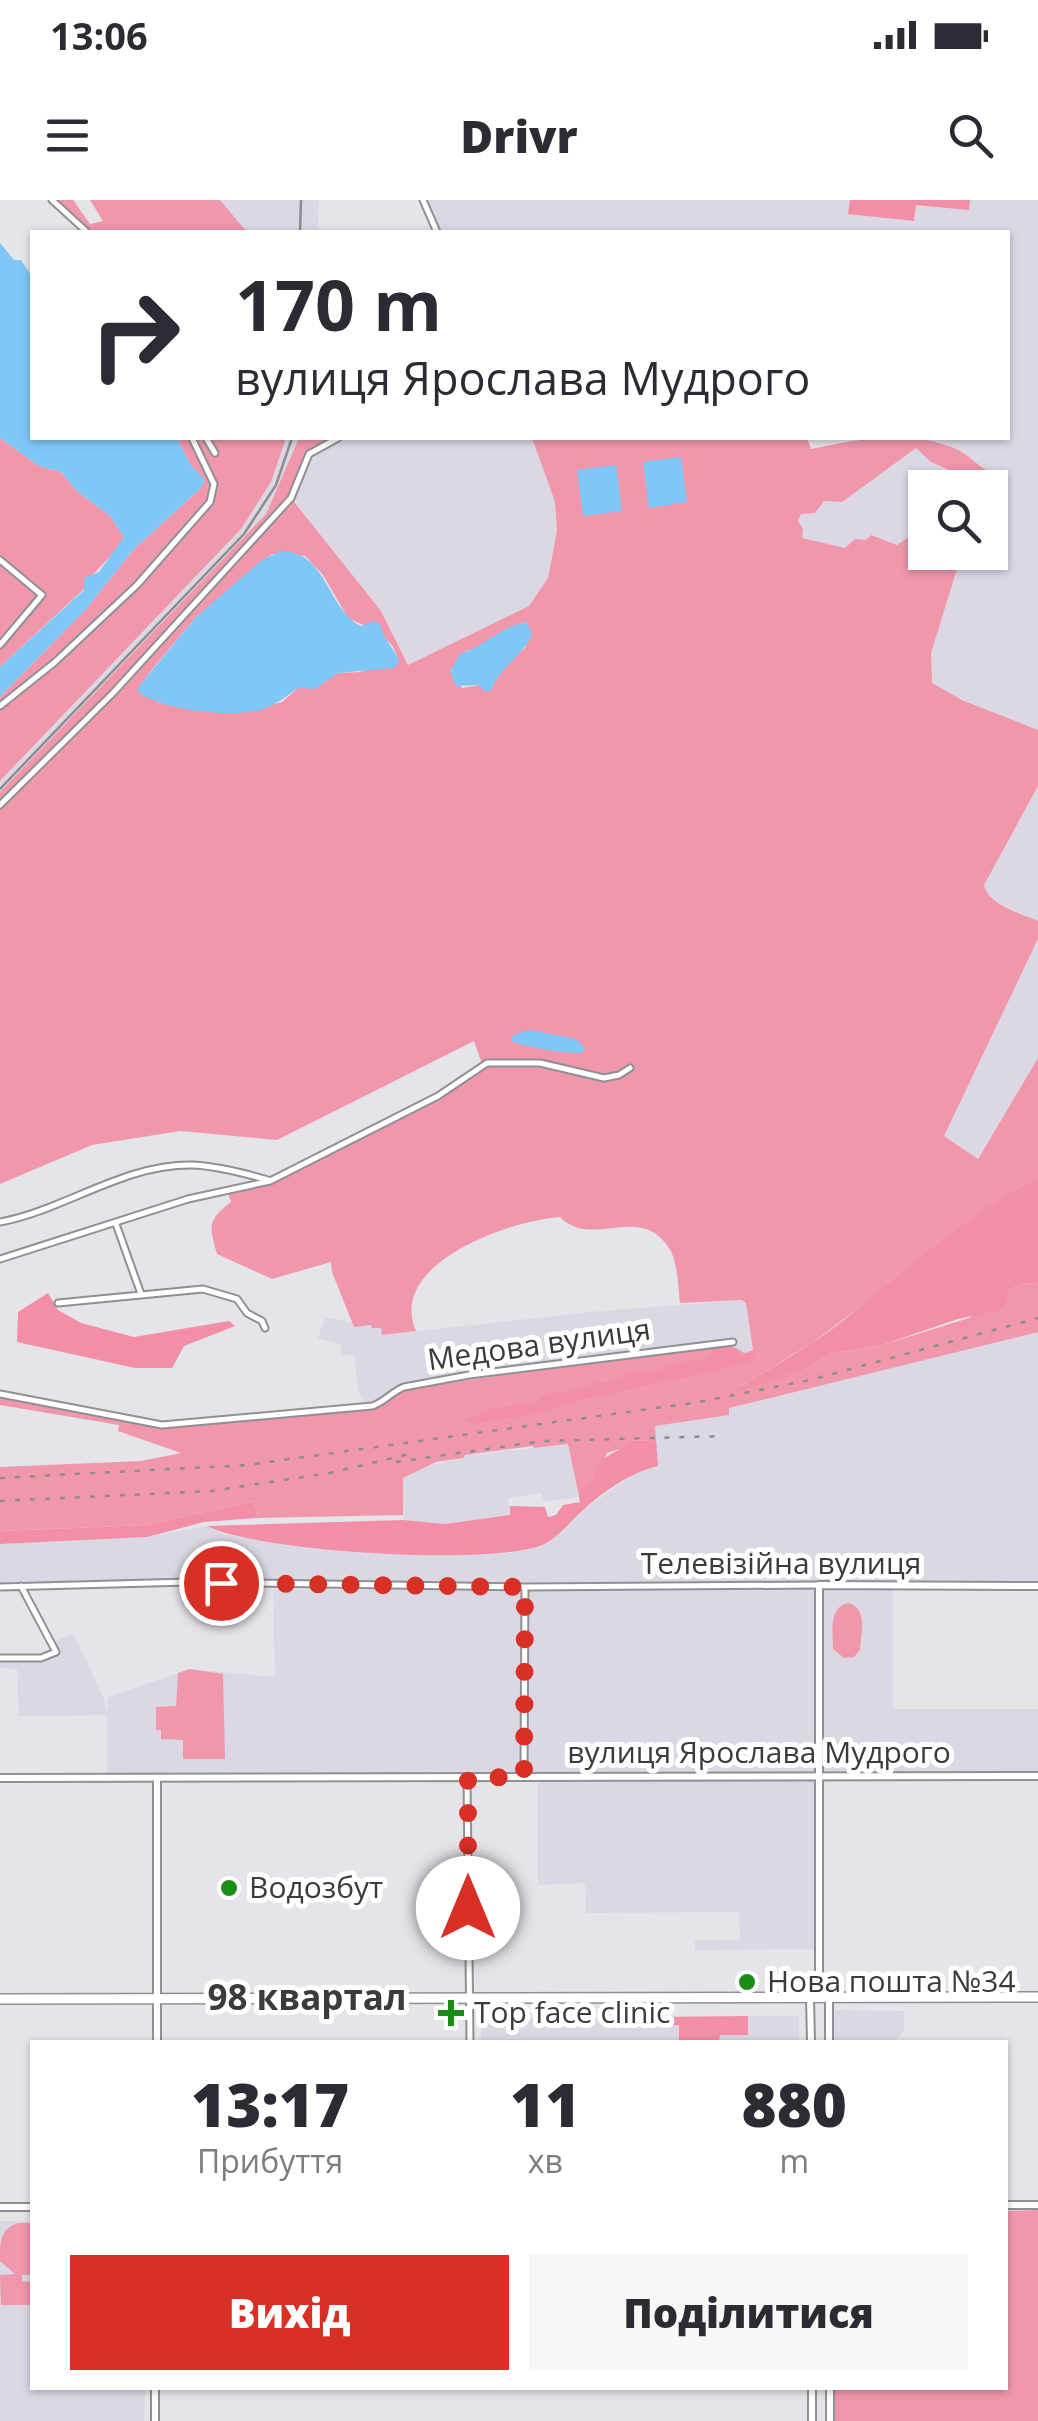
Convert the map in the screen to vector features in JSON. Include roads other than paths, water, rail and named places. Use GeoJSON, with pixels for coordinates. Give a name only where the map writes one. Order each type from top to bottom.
{"type":"FeatureCollection","features":[{"type":"Feature","properties":{"kind":"main road"},"geometry":{"type":"LineString","coordinates":[[0,2000],[1038,1997]]}},
{"type":"Feature","properties":{"kind":"street"},"geometry":{"type":"LineString","coordinates":[[52,200],[85,230]]}},
{"type":"Feature","properties":{"kind":"street"},"geometry":{"type":"LineString","coordinates":[[422,200],[436,230]]}},
{"type":"Feature","properties":{"kind":"street"},"geometry":{"type":"LineString","coordinates":[[0,706],[55,662],[136,585],[210,502],[214,484],[193,440]]}},
{"type":"Feature","properties":{"kind":"street"},"geometry":{"type":"LineString","coordinates":[[207,440],[214,454]]}},
{"type":"Feature","properties":{"kind":"street"},"geometry":{"type":"LineString","coordinates":[[0,805],[139,666],[291,498],[308,454],[334,440]]}},
{"type":"Feature","properties":{"kind":"street"},"geometry":{"type":"LineString","coordinates":[[0,560],[42,595],[0,645]]}},
{"type":"Feature","properties":{"kind":"street"},"geometry":{"type":"LineString","coordinates":[[0,1259],[188,1200],[270,1181],[438,1096],[487,1063],[540,1062],[604,1078],[630,1068]]}},
{"type":"Feature","properties":{"kind":"street"},"geometry":{"type":"LineString","coordinates":[[0,1222],[48,1210],[131,1176],[172,1166],[206,1166],[270,1181]]}},
{"type":"Feature","properties":{"kind":"street"},"geometry":{"type":"LineString","coordinates":[[116,1224],[141,1294]]}},
{"type":"Feature","properties":{"kind":"street"},"geometry":{"type":"LineString","coordinates":[[58,1303],[192,1289],[222,1292],[237,1299],[266,1328]]}},
{"type":"Feature","properties":{"kind":"street","name":"Медова вулиця"},"geometry":{"type":"LineString","coordinates":[[0,1394],[162,1425],[372,1406],[404,1387],[469,1375],[734,1342]]}},
{"type":"Feature","properties":{"kind":"street","name":"Телевізійна вулиця"},"geometry":{"type":"LineString","coordinates":[[0,1587],[189,1582],[525,1587],[1038,1586]]}},
{"type":"Feature","properties":{"kind":"street"},"geometry":{"type":"LineString","coordinates":[[811,2040],[819,1997],[820,1585]]}},
{"type":"Feature","properties":{"kind":"street"},"geometry":{"type":"LineString","coordinates":[[0,1658],[41,1658],[56,1652],[21,1586]]}},
{"type":"Feature","properties":{"kind":"street"},"geometry":{"type":"LineString","coordinates":[[524,1776],[525,1587]]}},
{"type":"Feature","properties":{"kind":"street","name":"вулиця Ярослава Мудрого"},"geometry":{"type":"LineString","coordinates":[[0,1778],[1038,1776]]}},
{"type":"Feature","properties":{"kind":"street"},"geometry":{"type":"LineString","coordinates":[[156,2040],[157,1778]]}},
{"type":"Feature","properties":{"kind":"street"},"geometry":{"type":"LineString","coordinates":[[468,1779],[470,2040]]}},
{"type":"Feature","properties":{"kind":"street"},"geometry":{"type":"LineString","coordinates":[[819,1997],[829,2040]]}},
{"type":"Feature","properties":{"kind":"street"},"geometry":{"type":"LineString","coordinates":[[1008,2205],[1038,2205]]}},
{"type":"Feature","properties":{"kind":"street"},"geometry":{"type":"LineString","coordinates":[[0,2207],[30,2207]]}},
{"type":"Feature","properties":{"kind":"street"},"geometry":{"type":"LineString","coordinates":[[154,2390],[154,2421]]}},
{"type":"Feature","properties":{"kind":"street"},"geometry":{"type":"LineString","coordinates":[[812,2390],[812,2421]]}},
{"type":"Feature","properties":{"kind":"street"},"geometry":{"type":"LineString","coordinates":[[830,2390],[830,2421]]}},
{"type":"Feature","properties":{"kind":"water"},"geometry":{"type":"Polygon","coordinates":[[[0,243],[14,260],[21,260],[30,274],[30,440],[178,440],[190,464],[205,480],[133,550],[87,608],[0,697],[0,667],[84,590],[84,578],[99,572],[124,537],[110,516],[77,491],[61,472],[39,466],[0,438],[0,243]]]}},
{"type":"Feature","properties":{"kind":"water"},"geometry":{"type":"Polygon","coordinates":[[[681,457],[687,502],[649,508],[643,462],[681,457]]]}},
{"type":"Feature","properties":{"kind":"water"},"geometry":{"type":"Polygon","coordinates":[[[616,465],[622,511],[583,516],[577,470],[616,465]]]}},
{"type":"Feature","properties":{"kind":"water"},"geometry":{"type":"Polygon","coordinates":[[[281,551],[296,554],[318,570],[349,618],[361,626],[375,621],[381,626],[399,662],[394,668],[338,673],[315,689],[298,688],[268,707],[243,713],[177,707],[137,691],[196,617],[262,560],[281,551]]]}},
{"type":"Feature","properties":{"kind":"water"},"geometry":{"type":"Polygon","coordinates":[[[527,622],[532,635],[491,690],[485,692],[479,685],[456,686],[450,672],[460,654],[527,622]]]}},
{"type":"Feature","properties":{"kind":"water"},"geometry":{"type":"Polygon","coordinates":[[[530,1030],[576,1039],[585,1048],[582,1053],[567,1052],[510,1040],[515,1034],[530,1030]]]}},
{"type":"Feature","properties":{"kind":"tram line"},"geometry":{"type":"LineString","coordinates":[[300,230],[301,200]]}},
{"type":"Feature","properties":{"kind":"tram line"},"geometry":{"type":"LineString","coordinates":[[0,789],[244,534],[276,485],[291,440]]}},
{"type":"Feature","properties":{"kind":"railway"},"geometry":{"type":"LineString","coordinates":[[0,1478],[247,1465],[699,1402],[810,1380],[1038,1318]]}},
{"type":"Feature","properties":{"kind":"railway"},"geometry":{"type":"LineString","coordinates":[[396,1462],[543,1441],[724,1436]]}},
{"type":"Feature","properties":{"kind":"railway"},"geometry":{"type":"LineString","coordinates":[[0,1501],[212,1491],[330,1473],[409,1454]]}},
{"type":"Feature","properties":{"kind":"place","name":"Водозбут"},"geometry":{"type":"Point","coordinates":[229,1888]}},
{"type":"Feature","properties":{"kind":"place","name":"Нова пошта №34"},"geometry":{"type":"Point","coordinates":[747,1982]}},
{"type":"Feature","properties":{"kind":"place","name":"Top face clinic"},"geometry":{"type":"Point","coordinates":[451,2013]}},
{"type":"Feature","properties":{"kind":"district","name":"98 квартал"},"geometry":{"type":"Point","coordinates":[307,1998]}}]}
